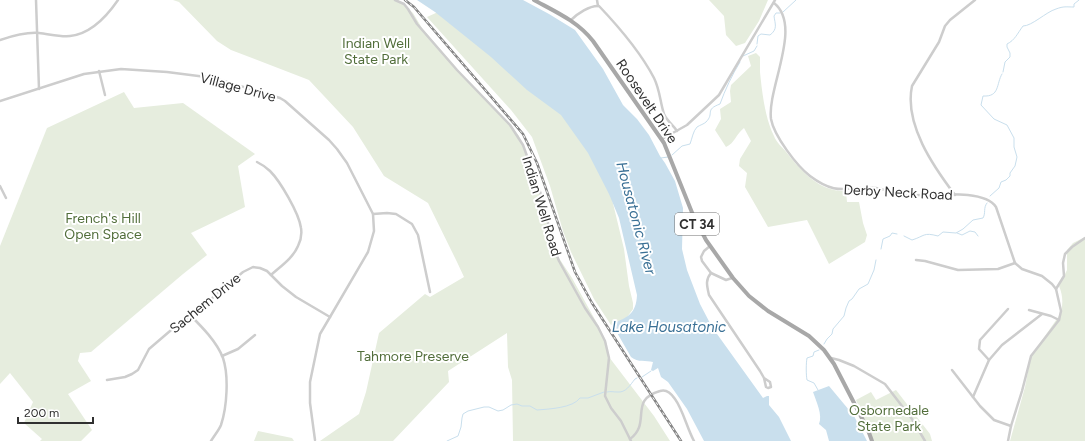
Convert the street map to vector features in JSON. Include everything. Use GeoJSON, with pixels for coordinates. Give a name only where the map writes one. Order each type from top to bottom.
{"type":"FeatureCollection","features":[{"type":"Feature","properties":{"kind":"main road","name":"Roosevelt Drive"},"geometry":{"type":"LineString","coordinates":[[534,0],[571,20],[593,41],[662,139],[670,155],[696,222],[710,246],[733,278],[749,296],[762,307],[813,339],[831,358],[868,430],[872,441]]}},
{"type":"Feature","properties":{"kind":"street"},"geometry":{"type":"LineString","coordinates":[[36,0],[39,89]]}},
{"type":"Feature","properties":{"kind":"street"},"geometry":{"type":"LineString","coordinates":[[0,40],[9,37],[37,33],[70,36],[85,31],[96,25],[118,0]]}},
{"type":"Feature","properties":{"kind":"street","name":"Indian Well Road"},"geometry":{"type":"LineString","coordinates":[[395,0],[404,4],[417,24],[472,87],[510,125],[519,139],[542,196],[550,236],[556,254],[580,300],[598,327],[604,341],[609,358],[605,393],[607,402],[621,421],[631,440]]}},
{"type":"Feature","properties":{"kind":"street"},"geometry":{"type":"LineString","coordinates":[[597,0],[598,6],[617,24],[650,71],[660,93],[665,115],[677,131]]}},
{"type":"Feature","properties":{"kind":"street"},"geometry":{"type":"LineString","coordinates":[[955,195],[919,137],[911,102],[911,92],[912,86],[939,42],[945,26],[950,20],[975,0]]}},
{"type":"Feature","properties":{"kind":"street"},"geometry":{"type":"LineString","coordinates":[[662,139],[692,122],[719,95],[774,2]]}},
{"type":"Feature","properties":{"kind":"street","name":"Derby Neck Road"},"geometry":{"type":"LineString","coordinates":[[774,2],[783,14],[785,30],[782,55],[771,105],[772,122],[778,137],[804,170],[823,184],[837,189],[877,188],[905,196],[955,195],[984,198],[993,203],[999,215],[1015,263]]}},
{"type":"Feature","properties":{"kind":"street"},"geometry":{"type":"LineString","coordinates":[[571,20],[590,8],[598,6]]}},
{"type":"Feature","properties":{"kind":"street","name":"Village Drive"},"geometry":{"type":"LineString","coordinates":[[0,101],[66,79],[99,71],[121,69],[167,72],[214,78],[280,98],[329,140],[347,163],[373,214],[374,231],[368,252],[320,334],[310,382],[310,403],[315,440]]}},
{"type":"Feature","properties":{"kind":"street"},"geometry":{"type":"LineString","coordinates":[[99,71],[105,95]]}},
{"type":"Feature","properties":{"kind":"street"},"geometry":{"type":"LineString","coordinates":[[257,162],[275,176],[294,207],[302,229],[296,251],[290,259],[271,275]]}},
{"type":"Feature","properties":{"kind":"street"},"geometry":{"type":"LineString","coordinates":[[0,186],[6,198]]}},
{"type":"Feature","properties":{"kind":"street"},"geometry":{"type":"LineString","coordinates":[[373,214],[396,214],[412,224],[418,235],[430,292]]}},
{"type":"Feature","properties":{"kind":"street"},"geometry":{"type":"LineString","coordinates":[[1056,289],[1064,276],[1065,254],[1085,238]]}},
{"type":"Feature","properties":{"kind":"street"},"geometry":{"type":"LineString","coordinates":[[710,246],[701,256],[702,261],[711,273],[726,280],[733,278]]}},
{"type":"Feature","properties":{"kind":"street"},"geometry":{"type":"LineString","coordinates":[[916,260],[958,270],[998,269],[1015,263],[1022,269],[1045,278],[1056,289],[1060,306],[1059,320],[1032,356],[1008,441]]}},
{"type":"Feature","properties":{"kind":"street","name":"Sachem Drive"},"geometry":{"type":"LineString","coordinates":[[108,380],[125,377],[138,370],[149,349],[177,325],[192,316],[243,272],[253,267],[267,271],[296,297],[330,317]]}},
{"type":"Feature","properties":{"kind":"street"},"geometry":{"type":"LineString","coordinates":[[711,273],[708,277],[707,285],[709,295],[764,378]]}},
{"type":"Feature","properties":{"kind":"street"},"geometry":{"type":"LineString","coordinates":[[989,360],[979,349],[980,340],[1008,310]]}},
{"type":"Feature","properties":{"kind":"street"},"geometry":{"type":"LineString","coordinates":[[1029,310],[1051,316],[1059,320]]}},
{"type":"Feature","properties":{"kind":"street"},"geometry":{"type":"LineString","coordinates":[[973,397],[989,360],[1002,345],[1042,314]]}},
{"type":"Feature","properties":{"kind":"street"},"geometry":{"type":"LineString","coordinates":[[192,316],[217,346],[222,356],[226,377],[225,402],[221,426],[212,441]]}},
{"type":"Feature","properties":{"kind":"street"},"geometry":{"type":"LineString","coordinates":[[222,356],[238,349],[254,335]]}},
{"type":"Feature","properties":{"kind":"street"},"geometry":{"type":"LineString","coordinates":[[831,358],[854,366],[885,384],[912,419],[926,441]]}},
{"type":"Feature","properties":{"kind":"street"},"geometry":{"type":"LineString","coordinates":[[952,370],[973,397],[994,420],[1011,426]]}},
{"type":"Feature","properties":{"kind":"street"},"geometry":{"type":"LineString","coordinates":[[631,440],[637,433],[640,425],[641,407],[645,398],[650,394],[663,390],[669,392],[675,398],[694,441]]}},
{"type":"Feature","properties":{"kind":"green space","name":"Indian Well State Park"},"geometry":{"type":"Polygon","coordinates":[[[173,0],[398,0],[413,13],[422,28],[470,84],[510,124],[519,136],[547,212],[557,255],[572,278],[598,325],[606,342],[609,357],[654,416],[670,441],[513,441],[512,380],[508,367],[507,333],[448,371],[449,382],[393,441],[320,441],[359,414],[366,392],[379,333],[425,294],[430,297],[464,277],[428,203],[384,176],[353,127],[309,80],[231,50],[217,41],[179,2],[173,0]]]}},
{"type":"Feature","properties":{"kind":"green space"},"geometry":{"type":"Polygon","coordinates":[[[709,0],[768,0],[759,21],[745,43],[736,46],[726,35],[724,16],[709,0]]]}},
{"type":"Feature","properties":{"kind":"green space","name":"Indian Well State Park"},"geometry":{"type":"Polygon","coordinates":[[[438,12],[570,118],[610,191],[624,249],[633,303],[633,309],[625,320],[611,325],[594,299],[571,252],[563,231],[550,186],[532,137],[511,110],[427,17],[438,12]]]}},
{"type":"Feature","properties":{"kind":"green space"},"geometry":{"type":"Polygon","coordinates":[[[756,53],[760,57],[760,72],[766,113],[776,140],[812,180],[828,188],[846,191],[847,202],[859,202],[867,235],[865,242],[829,264],[807,220],[768,227],[745,187],[747,173],[739,166],[740,159],[751,141],[744,128],[726,147],[715,130],[721,119],[720,109],[731,102],[731,85],[751,66],[748,56],[756,53]]]}},
{"type":"Feature","properties":{"kind":"green space","name":"French's Hill Open Space"},"geometry":{"type":"Polygon","coordinates":[[[124,92],[134,108],[183,103],[255,154],[238,166],[245,207],[191,233],[207,255],[91,352],[80,353],[78,361],[91,381],[68,394],[92,430],[81,441],[40,441],[42,439],[24,423],[33,402],[10,373],[0,384],[0,246],[47,128],[124,92]]]}},
{"type":"Feature","properties":{"kind":"green space"},"geometry":{"type":"Polygon","coordinates":[[[1085,237],[1085,441],[1010,441],[1025,387],[1031,356],[1061,313],[1062,300],[1059,286],[1067,270],[1067,250],[1073,243],[1085,237]]]}},
{"type":"Feature","properties":{"kind":"green space","name":"Osbornedale State Park"},"geometry":{"type":"Polygon","coordinates":[[[896,390],[930,434],[932,441],[874,441],[856,400],[871,392],[876,400],[896,390]]]}},
{"type":"Feature","properties":{"kind":"green space"},"geometry":{"type":"Polygon","coordinates":[[[258,431],[292,438],[294,441],[254,441],[258,431]]]}},
{"type":"Feature","properties":{"kind":"water","name":"Lake Housatonic"},"geometry":{"type":"Polygon","coordinates":[[[417,0],[523,0],[575,30],[603,69],[623,105],[637,119],[649,135],[675,181],[683,208],[682,249],[687,270],[700,304],[712,327],[763,398],[769,396],[769,405],[779,417],[791,441],[704,441],[687,409],[668,382],[661,377],[658,368],[653,371],[651,370],[653,362],[639,361],[631,357],[612,324],[627,317],[633,311],[637,295],[619,218],[609,194],[588,153],[561,115],[527,90],[491,57],[435,12],[417,0]]]}},
{"type":"Feature","properties":{"kind":"water"},"geometry":{"type":"Polygon","coordinates":[[[829,386],[854,416],[867,441],[829,441],[826,430],[819,424],[820,412],[813,392],[829,386]]]}},
{"type":"Feature","properties":{"kind":"waterway"},"geometry":{"type":"LineString","coordinates":[[783,12],[796,0]]}},
{"type":"Feature","properties":{"kind":"waterway"},"geometry":{"type":"LineString","coordinates":[[1003,72],[1005,62],[1010,57],[1007,44],[1014,39],[1023,26],[1031,24],[1056,9],[1063,7],[1074,7],[1074,4],[1079,0]]}},
{"type":"Feature","properties":{"kind":"waterway"},"geometry":{"type":"LineString","coordinates":[[757,44],[758,36],[761,34],[770,35],[773,33],[775,26],[774,16],[776,13],[780,13]]}},
{"type":"Feature","properties":{"kind":"waterway"},"geometry":{"type":"LineString","coordinates":[[743,56],[754,51],[757,46]]}},
{"type":"Feature","properties":{"kind":"waterway"},"geometry":{"type":"LineString","coordinates":[[672,155],[682,146],[690,144],[697,127],[706,122],[709,119],[712,108],[720,104],[740,62]]}},
{"type":"Feature","properties":{"kind":"waterway"},"geometry":{"type":"LineString","coordinates":[[990,196],[999,188],[1001,182],[1010,176],[1010,173],[1015,166],[1017,157],[1014,147],[1014,138],[1007,125],[994,119],[981,105],[983,96],[988,96],[995,92],[1002,74]]}},
{"type":"Feature","properties":{"kind":"waterway"},"geometry":{"type":"LineString","coordinates":[[661,158],[668,157]]}},
{"type":"Feature","properties":{"kind":"waterway"},"geometry":{"type":"LineString","coordinates":[[904,236],[912,240],[927,234],[938,236],[943,232],[956,233],[973,220],[983,218],[987,203]]}},
{"type":"Feature","properties":{"kind":"waterway"},"geometry":{"type":"LineString","coordinates":[[957,233],[962,235],[970,231],[975,232],[978,236]]}},
{"type":"Feature","properties":{"kind":"waterway"},"geometry":{"type":"LineString","coordinates":[[881,249],[883,239],[890,236],[892,233],[897,234]]}},
{"type":"Feature","properties":{"kind":"waterway"},"geometry":{"type":"LineString","coordinates":[[824,344],[832,334],[833,329],[844,316],[849,301],[859,289],[868,284],[874,270],[876,260]]}},
{"type":"Feature","properties":{"kind":"waterway"},"geometry":{"type":"LineString","coordinates":[[818,390],[814,383],[807,380],[806,366],[807,358],[813,356],[814,352],[819,350]]}},
{"type":"Feature","properties":{"kind":"waterway"},"geometry":{"type":"LineString","coordinates":[[642,377],[651,371]]}},
{"type":"Feature","properties":{"kind":"waterway"},"geometry":{"type":"LineString","coordinates":[[607,392],[623,391],[628,388],[637,378]]}},
{"type":"Feature","properties":{"kind":"waterway"},"geometry":{"type":"LineString","coordinates":[[447,441],[458,436],[463,414],[468,411],[484,407],[489,407],[498,411],[517,404],[522,406],[530,406],[537,410],[554,408],[566,406],[572,404],[580,398],[588,398],[604,392]]}},
{"type":"Feature","properties":{"kind":"railway"},"geometry":{"type":"LineString","coordinates":[[405,0],[414,7],[523,134],[537,163],[575,272],[592,303],[681,441]]}},
{"type":"Feature","properties":{"kind":"water label","name":"Housatonic River"},"geometry":{"type":"Point","coordinates":[636,218]}},
{"type":"Feature","properties":{"kind":"park label","name":"Tahmore Preserve"},"geometry":{"type":"Point","coordinates":[413,356]}}]}
